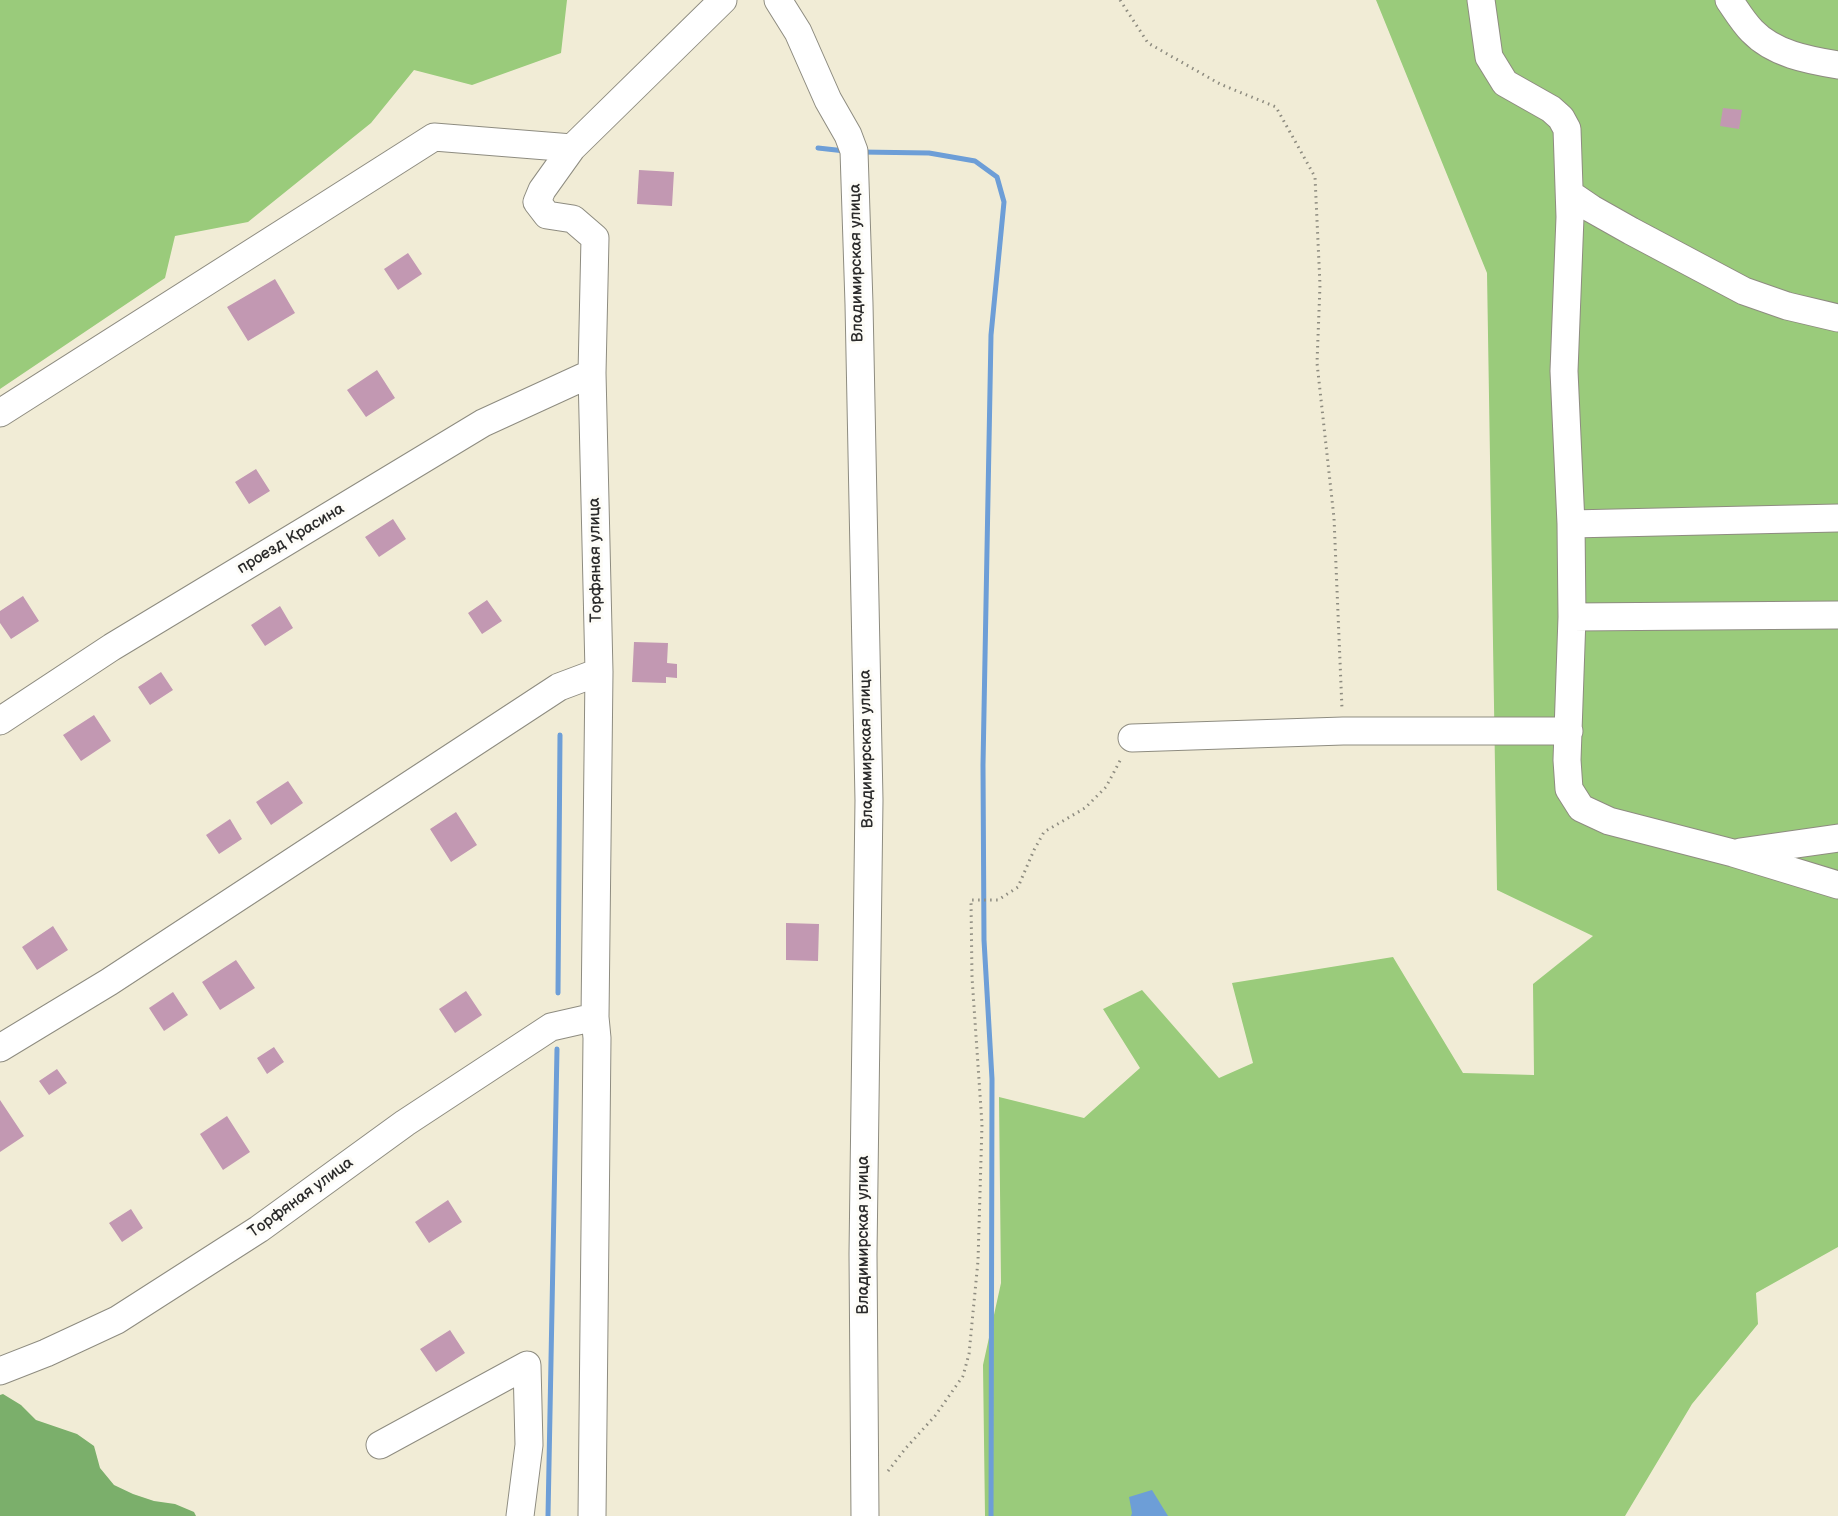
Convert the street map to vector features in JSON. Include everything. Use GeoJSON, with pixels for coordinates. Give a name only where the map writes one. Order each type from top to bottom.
{"type":"FeatureCollection","features":[{"type":"Feature","properties":{"kind":"street"},"geometry":{"type":"LineString","coordinates":[[0,413],[434,137],[572,148],[723,0]]}},
{"type":"Feature","properties":{"kind":"street","name":"Владимирская улица"},"geometry":{"type":"LineString","coordinates":[[778,0],[798,32],[828,100],[848,135],[854,151],[869,800],[863,1254],[865,1516]]}},
{"type":"Feature","properties":{"kind":"street"},"geometry":{"type":"LineString","coordinates":[[1481,0],[1490,57],[1500,76],[1505,83],[1551,110],[1561,118],[1567,129],[1570,194],[1564,371],[1571,524],[1572,617],[1567,760],[1569,789],[1581,808],[1609,821],[1733,853],[1838,885]]}},
{"type":"Feature","properties":{"kind":"street"},"geometry":{"type":"LineString","coordinates":[[1729,0],[1751,30],[1765,43],[1808,60],[1838,65]]}},
{"type":"Feature","properties":{"kind":"street","name":"Торфяная улица"},"geometry":{"type":"LineString","coordinates":[[572,148],[542,190],[537,202],[547,215],[573,219],[595,238],[592,373],[599,672],[592,1516]]}},
{"type":"Feature","properties":{"kind":"street"},"geometry":{"type":"LineString","coordinates":[[1570,194],[1621,225],[1744,291],[1787,306],[1838,318]]}},
{"type":"Feature","properties":{"kind":"street","name":"проезд Красина"},"geometry":{"type":"LineString","coordinates":[[0,721],[112,647],[483,423],[592,373]]}},
{"type":"Feature","properties":{"kind":"street"},"geometry":{"type":"LineString","coordinates":[[1571,524],[1838,518]]}},
{"type":"Feature","properties":{"kind":"street"},"geometry":{"type":"LineString","coordinates":[[1572,617],[1838,615]]}},
{"type":"Feature","properties":{"kind":"street"},"geometry":{"type":"LineString","coordinates":[[0,1048],[109,982],[560,687],[599,672]]}},
{"type":"Feature","properties":{"kind":"street"},"geometry":{"type":"LineString","coordinates":[[1132,738],[1342,731],[1569,732]]}},
{"type":"Feature","properties":{"kind":"street"},"geometry":{"type":"LineString","coordinates":[[1733,853],[1838,838]]}},
{"type":"Feature","properties":{"kind":"street","name":"Торфяная улица"},"geometry":{"type":"LineString","coordinates":[[0,1371],[46,1353],[117,1320],[259,1229],[405,1123],[551,1027],[595,1017]]}},
{"type":"Feature","properties":{"kind":"street"},"geometry":{"type":"LineString","coordinates":[[380,1445],[527,1365],[529,1445],[520,1516]]}},
{"type":"Feature","properties":{"kind":"path"},"geometry":{"type":"LineString","coordinates":[[1120,0],[1148,44],[1220,84],[1276,107],[1315,177],[1320,285],[1317,363],[1334,518],[1342,731]]}},
{"type":"Feature","properties":{"kind":"path"},"geometry":{"type":"LineString","coordinates":[[886,1476],[890,1467],[941,1408],[963,1376],[969,1354],[978,1261],[982,1124],[972,977],[971,900],[998,900],[1018,887],[1044,832],[1084,808],[1106,788],[1132,738]]}},
{"type":"Feature","properties":{"kind":"green space"},"geometry":{"type":"Polygon","coordinates":[[[0,0],[567,0],[561,53],[472,85],[414,70],[371,123],[248,222],[175,236],[165,278],[0,389],[0,0]]]}},
{"type":"Feature","properties":{"kind":"green space"},"geometry":{"type":"Polygon","coordinates":[[[1376,0],[1838,0],[1838,1247],[1756,1293],[1758,1324],[1692,1404],[1625,1516],[985,1516],[983,1365],[1001,1283],[999,1097],[1084,1118],[1140,1068],[1103,1009],[1142,990],[1219,1078],[1253,1063],[1232,983],[1393,957],[1463,1073],[1534,1075],[1533,984],[1593,936],[1497,890],[1487,273],[1376,0]]]}},
{"type":"Feature","properties":{"kind":"green space"},"geometry":{"type":"Polygon","coordinates":[[[3,1394],[21,1405],[36,1420],[77,1434],[94,1446],[100,1468],[114,1485],[154,1501],[175,1504],[194,1512],[196,1516],[0,1516],[0,1395],[3,1394]]]}},
{"type":"Feature","properties":{"kind":"water"},"geometry":{"type":"Polygon","coordinates":[[[1152,1490],[1168,1516],[1131,1516],[1129,1497],[1152,1490]]]}},
{"type":"Feature","properties":{"kind":"building"},"geometry":{"type":"Polygon","coordinates":[[[1723,108],[1742,110],[1739,129],[1720,126],[1723,108]]]}},
{"type":"Feature","properties":{"kind":"building"},"geometry":{"type":"Polygon","coordinates":[[[639,170],[674,172],[672,206],[637,204],[639,170]]]}},
{"type":"Feature","properties":{"kind":"building"},"geometry":{"type":"Polygon","coordinates":[[[408,253],[422,274],[398,290],[384,269],[408,253]]]}},
{"type":"Feature","properties":{"kind":"building"},"geometry":{"type":"Polygon","coordinates":[[[275,279],[295,313],[248,341],[227,307],[275,279]]]}},
{"type":"Feature","properties":{"kind":"building"},"geometry":{"type":"Polygon","coordinates":[[[377,370],[395,398],[366,417],[347,390],[377,370]]]}},
{"type":"Feature","properties":{"kind":"building"},"geometry":{"type":"Polygon","coordinates":[[[256,469],[270,491],[249,504],[235,482],[256,469]]]}},
{"type":"Feature","properties":{"kind":"building"},"geometry":{"type":"Polygon","coordinates":[[[393,519],[406,539],[379,557],[365,537],[393,519]]]}},
{"type":"Feature","properties":{"kind":"building"},"geometry":{"type":"Polygon","coordinates":[[[23,596],[39,621],[11,639],[0,623],[0,611],[23,596]]]}},
{"type":"Feature","properties":{"kind":"building"},"geometry":{"type":"Polygon","coordinates":[[[487,600],[502,621],[482,634],[468,613],[487,600]]]}},
{"type":"Feature","properties":{"kind":"building"},"geometry":{"type":"Polygon","coordinates":[[[280,606],[293,628],[265,646],[251,625],[280,606]]]}},
{"type":"Feature","properties":{"kind":"building"},"geometry":{"type":"Polygon","coordinates":[[[634,642],[668,643],[667,663],[677,664],[677,678],[666,677],[666,683],[632,682],[634,642]]]}},
{"type":"Feature","properties":{"kind":"building"},"geometry":{"type":"Polygon","coordinates":[[[161,672],[173,690],[150,705],[138,687],[161,672]]]}},
{"type":"Feature","properties":{"kind":"building"},"geometry":{"type":"Polygon","coordinates":[[[94,715],[111,741],[81,761],[63,735],[94,715]]]}},
{"type":"Feature","properties":{"kind":"building"},"geometry":{"type":"Polygon","coordinates":[[[288,781],[303,803],[271,825],[256,802],[288,781]]]}},
{"type":"Feature","properties":{"kind":"building"},"geometry":{"type":"Polygon","coordinates":[[[456,812],[477,845],[451,862],[430,829],[456,812]]]}},
{"type":"Feature","properties":{"kind":"building"},"geometry":{"type":"Polygon","coordinates":[[[230,819],[242,839],[219,854],[206,835],[230,819]]]}},
{"type":"Feature","properties":{"kind":"building"},"geometry":{"type":"Polygon","coordinates":[[[786,923],[819,924],[818,961],[786,960],[786,923]]]}},
{"type":"Feature","properties":{"kind":"building"},"geometry":{"type":"Polygon","coordinates":[[[53,926],[68,950],[37,970],[22,947],[53,926]]]}},
{"type":"Feature","properties":{"kind":"building"},"geometry":{"type":"Polygon","coordinates":[[[236,960],[255,988],[220,1010],[202,982],[236,960]]]}},
{"type":"Feature","properties":{"kind":"building"},"geometry":{"type":"Polygon","coordinates":[[[466,991],[482,1015],[455,1033],[439,1009],[466,991]]]}},
{"type":"Feature","properties":{"kind":"building"},"geometry":{"type":"Polygon","coordinates":[[[173,992],[188,1015],[164,1031],[149,1008],[173,992]]]}},
{"type":"Feature","properties":{"kind":"building"},"geometry":{"type":"Polygon","coordinates":[[[274,1047],[284,1062],[267,1074],[257,1058],[274,1047]]]}},
{"type":"Feature","properties":{"kind":"building"},"geometry":{"type":"Polygon","coordinates":[[[57,1069],[67,1083],[49,1095],[39,1081],[57,1069]]]}},
{"type":"Feature","properties":{"kind":"building"},"geometry":{"type":"Polygon","coordinates":[[[0,1100],[24,1136],[0,1152],[0,1100]]]}},
{"type":"Feature","properties":{"kind":"building"},"geometry":{"type":"Polygon","coordinates":[[[227,1116],[250,1152],[223,1170],[200,1134],[227,1116]]]}},
{"type":"Feature","properties":{"kind":"building"},"geometry":{"type":"Polygon","coordinates":[[[448,1200],[462,1222],[429,1243],[415,1222],[448,1200]]]}},
{"type":"Feature","properties":{"kind":"building"},"geometry":{"type":"Polygon","coordinates":[[[131,1209],[143,1228],[122,1242],[109,1223],[131,1209]]]}},
{"type":"Feature","properties":{"kind":"building"},"geometry":{"type":"Polygon","coordinates":[[[450,1330],[465,1353],[436,1372],[420,1349],[450,1330]]]}},
{"type":"Feature","properties":{"kind":"waterway"},"geometry":{"type":"LineString","coordinates":[[818,148],[845,151]]}},
{"type":"Feature","properties":{"kind":"waterway"},"geometry":{"type":"LineString","coordinates":[[861,152],[929,153],[975,161],[997,177],[1004,202],[991,335],[983,765],[984,940],[992,1079],[991,1516]]}},
{"type":"Feature","properties":{"kind":"waterway"},"geometry":{"type":"LineString","coordinates":[[558,993],[560,735]]}},
{"type":"Feature","properties":{"kind":"waterway"},"geometry":{"type":"LineString","coordinates":[[548,1516],[557,1049]]}}]}
